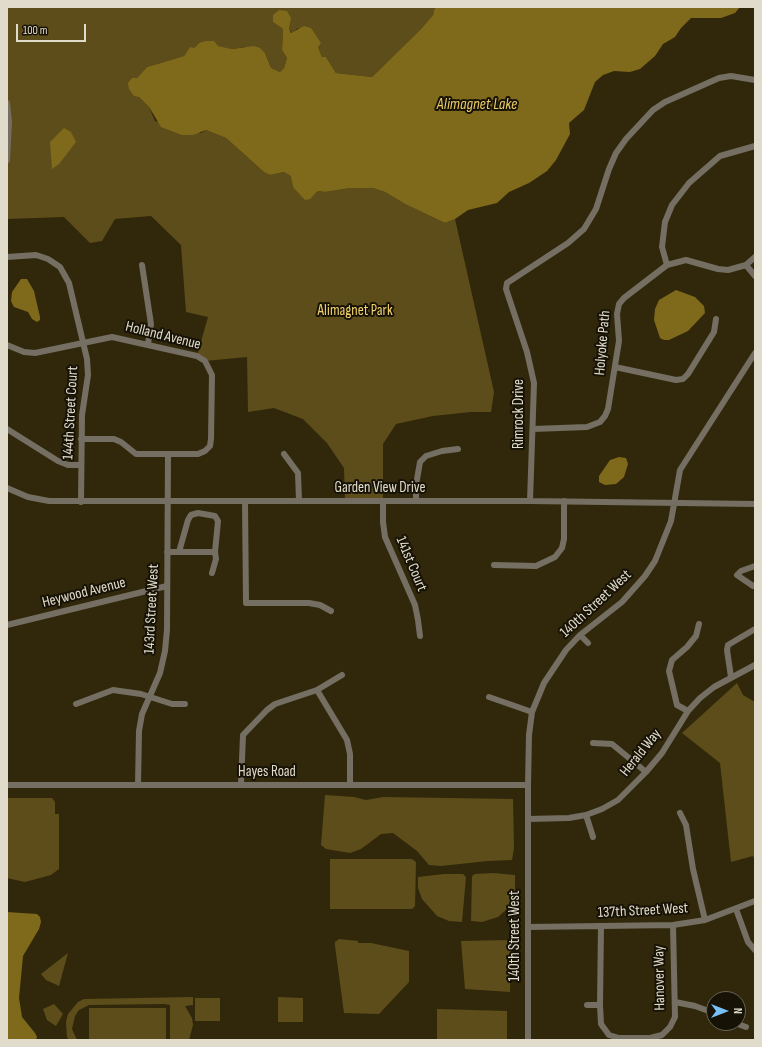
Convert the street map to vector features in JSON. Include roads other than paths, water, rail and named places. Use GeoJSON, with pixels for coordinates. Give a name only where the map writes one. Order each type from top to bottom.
{"type":"FeatureCollection","features":[{"type":"Feature","properties":{"kind":"street","name":"Rimrock Drive"},"geometry":{"type":"LineString","coordinates":[[530,501],[534,383],[527,352],[506,289],[507,283],[568,243],[584,229],[596,209],[609,169],[616,153],[626,139],[653,110],[665,102],[719,78],[731,76],[755,80]]}},
{"type":"Feature","properties":{"kind":"street"},"geometry":{"type":"LineString","coordinates":[[7,103],[9,122],[7,160]]}},
{"type":"Feature","properties":{"kind":"street"},"geometry":{"type":"LineString","coordinates":[[667,265],[662,247],[664,222],[672,205],[689,183],[720,156],[755,146]]}},
{"type":"Feature","properties":{"kind":"street","name":"144th Street Court"},"geometry":{"type":"LineString","coordinates":[[7,257],[36,254],[48,259],[60,267],[69,284],[83,342],[88,375],[82,415],[81,502]]}},
{"type":"Feature","properties":{"kind":"street"},"geometry":{"type":"LineString","coordinates":[[755,257],[746,266],[755,276]]}},
{"type":"Feature","properties":{"kind":"street","name":"Holyoke Path"},"geometry":{"type":"LineString","coordinates":[[533,429],[587,427],[600,422],[608,409],[615,367],[619,341],[617,314],[619,304],[624,298],[667,265],[686,260],[718,269],[728,270],[746,266]]}},
{"type":"Feature","properties":{"kind":"street"},"geometry":{"type":"LineString","coordinates":[[142,265],[151,324],[148,344]]}},
{"type":"Feature","properties":{"kind":"street"},"geometry":{"type":"LineString","coordinates":[[615,367],[676,380],[683,379],[688,374],[714,332],[716,319]]}},
{"type":"Feature","properties":{"kind":"street","name":"Holland Avenue"},"geometry":{"type":"LineString","coordinates":[[7,345],[24,352],[35,353],[112,337],[200,357],[205,361],[212,375],[211,439],[210,446],[205,451],[198,454],[136,454],[121,442],[114,439],[81,439]]}},
{"type":"Feature","properties":{"kind":"street","name":"140th Street West"},"geometry":{"type":"LineString","coordinates":[[528,1040],[528,785],[529,735],[532,712],[544,683],[554,666],[580,634],[622,602],[645,576],[664,541],[671,521],[680,470],[755,353]]}},
{"type":"Feature","properties":{"kind":"street"},"geometry":{"type":"LineString","coordinates":[[7,429],[58,461],[68,465],[81,465]]}},
{"type":"Feature","properties":{"kind":"street"},"geometry":{"type":"LineString","coordinates":[[416,501],[416,485],[420,462],[426,456],[442,451],[458,449]]}},
{"type":"Feature","properties":{"kind":"street","name":"143rd Street West"},"geometry":{"type":"LineString","coordinates":[[138,785],[139,731],[142,714],[160,673],[165,651],[167,630],[168,454]]}},
{"type":"Feature","properties":{"kind":"street"},"geometry":{"type":"LineString","coordinates":[[284,454],[298,473],[300,501]]}},
{"type":"Feature","properties":{"kind":"street","name":"Garden View Drive"},"geometry":{"type":"LineString","coordinates":[[7,488],[28,497],[49,501],[81,502],[530,501],[755,504]]}},
{"type":"Feature","properties":{"kind":"street"},"geometry":{"type":"LineString","coordinates":[[245,501],[246,603],[309,603],[320,605],[331,611]]}},
{"type":"Feature","properties":{"kind":"street","name":"141st Court"},"geometry":{"type":"LineString","coordinates":[[383,501],[385,537],[415,605],[420,636]]}},
{"type":"Feature","properties":{"kind":"street"},"geometry":{"type":"LineString","coordinates":[[494,565],[536,566],[554,557],[562,548],[564,539],[564,502]]}},
{"type":"Feature","properties":{"kind":"street"},"geometry":{"type":"LineString","coordinates":[[179,552],[188,520],[191,515],[198,514],[215,516],[218,521],[215,552],[216,559],[212,573]]}},
{"type":"Feature","properties":{"kind":"street"},"geometry":{"type":"LineString","coordinates":[[167,552],[215,552]]}},
{"type":"Feature","properties":{"kind":"street"},"geometry":{"type":"LineString","coordinates":[[755,566],[741,571],[737,575],[753,586],[755,585]]}},
{"type":"Feature","properties":{"kind":"street","name":"Heywood Avenue"},"geometry":{"type":"LineString","coordinates":[[7,625],[167,586]]}},
{"type":"Feature","properties":{"kind":"street"},"geometry":{"type":"LineString","coordinates":[[688,711],[677,705],[669,671],[672,660],[688,647],[696,636],[699,624]]}},
{"type":"Feature","properties":{"kind":"street"},"geometry":{"type":"LineString","coordinates":[[731,677],[727,650],[728,645],[755,629]]}},
{"type":"Feature","properties":{"kind":"street"},"geometry":{"type":"LineString","coordinates":[[580,634],[588,643]]}},
{"type":"Feature","properties":{"kind":"street","name":"Herald Way"},"geometry":{"type":"LineString","coordinates":[[528,819],[569,818],[586,815],[602,809],[618,800],[646,772],[662,753],[688,711],[714,687],[755,665]]}},
{"type":"Feature","properties":{"kind":"street"},"geometry":{"type":"LineString","coordinates":[[241,784],[242,735],[275,704],[318,690],[342,675]]}},
{"type":"Feature","properties":{"kind":"street"},"geometry":{"type":"LineString","coordinates":[[76,704],[113,690],[124,690],[150,696],[172,704],[185,704]]}},
{"type":"Feature","properties":{"kind":"street"},"geometry":{"type":"LineString","coordinates":[[318,690],[348,740],[350,754],[350,785]]}},
{"type":"Feature","properties":{"kind":"street"},"geometry":{"type":"LineString","coordinates":[[489,697],[532,712]]}},
{"type":"Feature","properties":{"kind":"street"},"geometry":{"type":"LineString","coordinates":[[592,743],[612,744],[646,772]]}},
{"type":"Feature","properties":{"kind":"street","name":"Hayes Road"},"geometry":{"type":"LineString","coordinates":[[7,785],[528,785]]}},
{"type":"Feature","properties":{"kind":"street"},"geometry":{"type":"LineString","coordinates":[[680,813],[686,825],[693,869],[706,920]]}},
{"type":"Feature","properties":{"kind":"street"},"geometry":{"type":"LineString","coordinates":[[586,815],[592,837]]}},
{"type":"Feature","properties":{"kind":"street","name":"137th Street West"},"geometry":{"type":"LineString","coordinates":[[528,927],[673,925],[706,920],[755,900]]}},
{"type":"Feature","properties":{"kind":"street"},"geometry":{"type":"LineString","coordinates":[[736,909],[748,942],[755,950]]}},
{"type":"Feature","properties":{"kind":"street","name":"Hanover Way"},"geometry":{"type":"LineString","coordinates":[[601,926],[601,1024],[610,1035],[619,1038],[650,1038],[662,1034],[670,1027],[675,1016],[673,925]]}},
{"type":"Feature","properties":{"kind":"street"},"geometry":{"type":"LineString","coordinates":[[674,1002],[695,1006],[706,1010]]}},
{"type":"Feature","properties":{"kind":"street"},"geometry":{"type":"LineString","coordinates":[[587,1005],[600,1004]]}},
{"type":"Feature","properties":{"kind":"water","name":"Alimagnet Lake"},"geometry":{"type":"Polygon","coordinates":[[[435,7],[740,7],[735,13],[721,18],[691,18],[681,28],[675,37],[663,44],[655,56],[640,69],[630,72],[614,71],[603,75],[595,82],[584,110],[569,123],[570,134],[556,160],[547,171],[529,183],[509,192],[497,203],[468,210],[455,219],[445,223],[405,204],[385,192],[373,188],[350,188],[325,192],[318,191],[310,199],[305,200],[293,187],[291,176],[284,172],[270,175],[264,172],[226,138],[206,130],[193,135],[182,135],[161,127],[149,107],[139,97],[134,96],[129,89],[128,83],[132,78],[137,78],[147,67],[184,56],[190,47],[194,48],[199,43],[206,41],[214,41],[218,46],[232,49],[254,46],[260,48],[265,53],[271,68],[280,72],[284,68],[287,58],[282,50],[283,29],[273,22],[273,15],[279,10],[287,11],[291,18],[289,28],[291,33],[304,26],[311,28],[321,43],[318,47],[322,57],[326,57],[336,73],[372,77],[421,29],[433,15],[435,7]]]}},
{"type":"Feature","properties":{"kind":"water"},"geometry":{"type":"Polygon","coordinates":[[[64,128],[71,132],[76,142],[59,164],[52,169],[50,142],[64,128]]]}},
{"type":"Feature","properties":{"kind":"water"},"geometry":{"type":"Polygon","coordinates":[[[21,279],[27,279],[34,291],[40,317],[40,320],[37,322],[32,319],[28,312],[14,307],[11,301],[12,292],[21,279]]]}},
{"type":"Feature","properties":{"kind":"water"},"geometry":{"type":"Polygon","coordinates":[[[676,290],[695,297],[704,306],[705,313],[688,331],[669,340],[664,340],[660,338],[654,320],[655,309],[659,300],[676,290]]]}},
{"type":"Feature","properties":{"kind":"water"},"geometry":{"type":"Polygon","coordinates":[[[619,457],[626,458],[628,464],[624,477],[616,484],[605,485],[599,482],[599,476],[610,460],[619,457]]]}},
{"type":"Feature","properties":{"kind":"water"},"geometry":{"type":"Polygon","coordinates":[[[7,912],[37,914],[40,917],[41,922],[39,929],[23,956],[19,998],[22,1017],[35,1033],[37,1037],[36,1040],[7,1040],[7,912]]]}},
{"type":"Feature","properties":{"kind":"park label","name":"Alimagnet Park"},"geometry":{"type":"Point","coordinates":[355,311]}}]}
